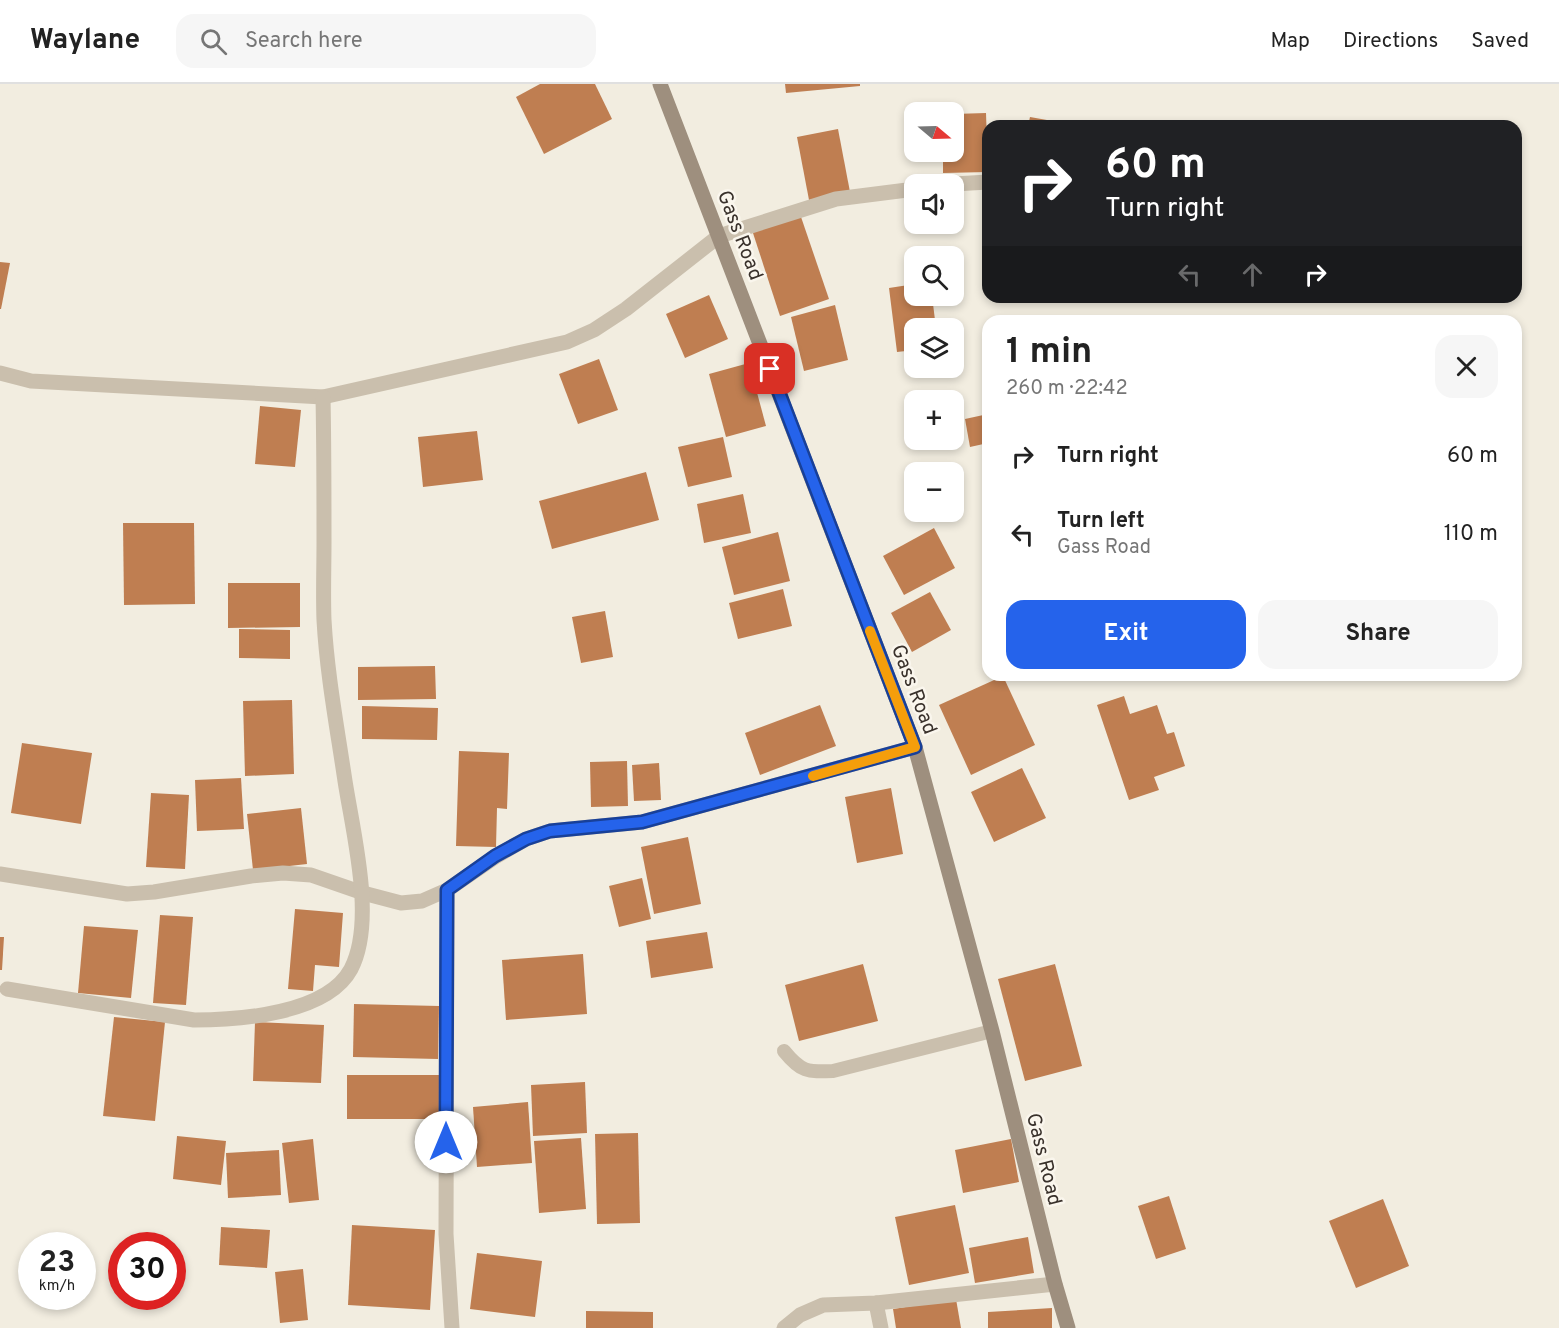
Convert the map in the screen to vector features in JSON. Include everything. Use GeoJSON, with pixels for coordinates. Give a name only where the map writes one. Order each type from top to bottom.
{"type":"FeatureCollection","features":[{"type":"Feature","properties":{"kind":"main road","name":"Gass Road"},"geometry":{"type":"LineString","coordinates":[[660,84],[915,747],[992,1031],[1068,1328]]}},
{"type":"Feature","properties":{"kind":"street"},"geometry":{"type":"LineString","coordinates":[[964,183],[982,182]]}},
{"type":"Feature","properties":{"kind":"street"},"geometry":{"type":"LineString","coordinates":[[0,373],[31,381],[323,398],[567,342],[594,330],[626,309],[719,236],[836,199],[904,190]]}},
{"type":"Feature","properties":{"kind":"street"},"geometry":{"type":"LineString","coordinates":[[6,989],[194,1020],[223,1020],[312,1003],[335,988],[350,970],[358,948],[363,893],[328,673],[324,618],[323,398]]}},
{"type":"Feature","properties":{"kind":"street"},"geometry":{"type":"LineString","coordinates":[[0,874],[127,894],[283,873],[311,875],[401,903],[422,902],[447,890],[495,856],[526,839],[550,831],[642,822],[915,747]]}},
{"type":"Feature","properties":{"kind":"street"},"geometry":{"type":"LineString","coordinates":[[447,890],[446,1234],[452,1328]]}},
{"type":"Feature","properties":{"kind":"street"},"geometry":{"type":"LineString","coordinates":[[784,1328],[800,1314],[823,1305],[876,1303],[1055,1284]]}},
{"type":"Feature","properties":{"kind":"street"},"geometry":{"type":"LineString","coordinates":[[876,1303],[880,1328]]}},
{"type":"Feature","properties":{"kind":"lane"},"geometry":{"type":"LineString","coordinates":[[784,1050],[796,1066],[809,1072],[833,1071],[992,1031]]}},
{"type":"Feature","properties":{"kind":"building"},"geometry":{"type":"Polygon","coordinates":[[[540,84],[595,84],[612,119],[544,154],[516,97],[540,84]]]}},
{"type":"Feature","properties":{"kind":"building"},"geometry":{"type":"Polygon","coordinates":[[[785,84],[860,84],[860,86],[786,93],[785,84]]]}},
{"type":"Feature","properties":{"kind":"building"},"geometry":{"type":"Polygon","coordinates":[[[986,113],[986,120],[982,120],[982,172],[943,173],[943,162],[964,162],[964,114],[986,113]]]}},
{"type":"Feature","properties":{"kind":"building"},"geometry":{"type":"Polygon","coordinates":[[[1030,117],[1047,120],[1029,120],[1030,117]]]}},
{"type":"Feature","properties":{"kind":"building"},"geometry":{"type":"Polygon","coordinates":[[[838,129],[850,192],[809,200],[797,137],[838,129]]]}},
{"type":"Feature","properties":{"kind":"building"},"geometry":{"type":"Polygon","coordinates":[[[800,214],[829,299],[780,316],[752,230],[800,214]]]}},
{"type":"Feature","properties":{"kind":"building"},"geometry":{"type":"Polygon","coordinates":[[[0,262],[10,263],[1,309],[0,309],[0,262]]]}},
{"type":"Feature","properties":{"kind":"building"},"geometry":{"type":"Polygon","coordinates":[[[904,286],[904,306],[933,306],[935,318],[904,318],[904,351],[897,352],[889,288],[904,286]]]}},
{"type":"Feature","properties":{"kind":"building"},"geometry":{"type":"Polygon","coordinates":[[[709,295],[728,339],[685,358],[666,314],[709,295]]]}},
{"type":"Feature","properties":{"kind":"building"},"geometry":{"type":"Polygon","coordinates":[[[835,305],[848,360],[804,371],[791,317],[835,305]]]}},
{"type":"Feature","properties":{"kind":"building"},"geometry":{"type":"Polygon","coordinates":[[[599,359],[618,410],[578,424],[559,374],[599,359]]]}},
{"type":"Feature","properties":{"kind":"building"},"geometry":{"type":"Polygon","coordinates":[[[749,363],[766,426],[726,437],[709,374],[749,363]]]}},
{"type":"Feature","properties":{"kind":"building"},"geometry":{"type":"Polygon","coordinates":[[[260,406],[301,410],[295,467],[255,464],[260,406]]]}},
{"type":"Feature","properties":{"kind":"building"},"geometry":{"type":"Polygon","coordinates":[[[982,415],[982,444],[970,447],[965,419],[982,415]]]}},
{"type":"Feature","properties":{"kind":"building"},"geometry":{"type":"Polygon","coordinates":[[[477,431],[483,480],[423,487],[418,437],[477,431]]]}},
{"type":"Feature","properties":{"kind":"building"},"geometry":{"type":"Polygon","coordinates":[[[723,437],[732,477],[688,487],[678,447],[723,437]]]}},
{"type":"Feature","properties":{"kind":"building"},"geometry":{"type":"Polygon","coordinates":[[[646,472],[659,520],[552,549],[539,501],[646,472]]]}},
{"type":"Feature","properties":{"kind":"building"},"geometry":{"type":"Polygon","coordinates":[[[743,494],[751,533],[704,543],[697,504],[743,494]]]}},
{"type":"Feature","properties":{"kind":"building"},"geometry":{"type":"Polygon","coordinates":[[[123,523],[194,523],[195,604],[124,605],[123,523]]]}},
{"type":"Feature","properties":{"kind":"building"},"geometry":{"type":"Polygon","coordinates":[[[934,528],[955,568],[904,595],[883,556],[934,528]]]}},
{"type":"Feature","properties":{"kind":"building"},"geometry":{"type":"Polygon","coordinates":[[[778,532],[790,581],[734,595],[722,547],[778,532]]]}},
{"type":"Feature","properties":{"kind":"building"},"geometry":{"type":"Polygon","coordinates":[[[228,583],[300,583],[300,627],[228,628],[228,583]]]}},
{"type":"Feature","properties":{"kind":"building"},"geometry":{"type":"Polygon","coordinates":[[[783,589],[792,626],[738,639],[729,603],[783,589]]]}},
{"type":"Feature","properties":{"kind":"building"},"geometry":{"type":"Polygon","coordinates":[[[930,592],[951,630],[912,652],[891,613],[930,592]]]}},
{"type":"Feature","properties":{"kind":"building"},"geometry":{"type":"Polygon","coordinates":[[[605,611],[613,657],[581,663],[572,617],[605,611]]]}},
{"type":"Feature","properties":{"kind":"building"},"geometry":{"type":"Polygon","coordinates":[[[239,629],[290,630],[290,659],[239,658],[239,629]]]}},
{"type":"Feature","properties":{"kind":"building"},"geometry":{"type":"Polygon","coordinates":[[[435,666],[436,699],[358,700],[358,667],[435,666]]]}},
{"type":"Feature","properties":{"kind":"building"},"geometry":{"type":"Polygon","coordinates":[[[992,681],[1005,681],[1035,745],[971,775],[939,705],[992,681]]]}},
{"type":"Feature","properties":{"kind":"building"},"geometry":{"type":"Polygon","coordinates":[[[1124,696],[1130,714],[1157,705],[1167,734],[1174,732],[1185,766],[1154,777],[1159,790],[1129,800],[1097,705],[1124,696]]]}},
{"type":"Feature","properties":{"kind":"building"},"geometry":{"type":"Polygon","coordinates":[[[292,700],[294,774],[245,776],[243,701],[292,700]]]}},
{"type":"Feature","properties":{"kind":"building"},"geometry":{"type":"Polygon","coordinates":[[[820,705],[836,746],[760,775],[745,733],[820,705]]]}},
{"type":"Feature","properties":{"kind":"building"},"geometry":{"type":"Polygon","coordinates":[[[362,706],[438,708],[437,740],[362,739],[362,706]]]}},
{"type":"Feature","properties":{"kind":"building"},"geometry":{"type":"Polygon","coordinates":[[[22,743],[92,753],[81,824],[11,813],[22,743]]]}},
{"type":"Feature","properties":{"kind":"building"},"geometry":{"type":"Polygon","coordinates":[[[459,751],[509,753],[507,809],[497,808],[496,847],[456,846],[459,751]]]}},
{"type":"Feature","properties":{"kind":"building"},"geometry":{"type":"Polygon","coordinates":[[[627,761],[628,806],[591,807],[590,762],[627,761]]]}},
{"type":"Feature","properties":{"kind":"building"},"geometry":{"type":"Polygon","coordinates":[[[659,763],[661,800],[634,801],[632,765],[659,763]]]}},
{"type":"Feature","properties":{"kind":"building"},"geometry":{"type":"Polygon","coordinates":[[[1022,768],[1046,818],[994,842],[971,792],[1022,768]]]}},
{"type":"Feature","properties":{"kind":"building"},"geometry":{"type":"Polygon","coordinates":[[[241,778],[244,829],[197,831],[195,780],[241,778]]]}},
{"type":"Feature","properties":{"kind":"building"},"geometry":{"type":"Polygon","coordinates":[[[891,788],[903,854],[857,863],[845,797],[891,788]]]}},
{"type":"Feature","properties":{"kind":"building"},"geometry":{"type":"Polygon","coordinates":[[[151,793],[189,795],[185,869],[146,867],[151,793]]]}},
{"type":"Feature","properties":{"kind":"building"},"geometry":{"type":"Polygon","coordinates":[[[301,808],[307,864],[253,870],[247,814],[301,808]]]}},
{"type":"Feature","properties":{"kind":"building"},"geometry":{"type":"Polygon","coordinates":[[[688,837],[701,904],[654,914],[641,847],[688,837]]]}},
{"type":"Feature","properties":{"kind":"building"},"geometry":{"type":"Polygon","coordinates":[[[642,878],[651,919],[619,927],[609,886],[642,878]]]}},
{"type":"Feature","properties":{"kind":"building"},"geometry":{"type":"Polygon","coordinates":[[[295,909],[343,913],[339,967],[315,965],[313,991],[288,989],[295,909]]]}},
{"type":"Feature","properties":{"kind":"building"},"geometry":{"type":"Polygon","coordinates":[[[160,915],[193,917],[186,1005],[153,1003],[160,915]]]}},
{"type":"Feature","properties":{"kind":"building"},"geometry":{"type":"Polygon","coordinates":[[[84,926],[138,930],[131,998],[78,993],[84,926]]]}},
{"type":"Feature","properties":{"kind":"building"},"geometry":{"type":"Polygon","coordinates":[[[707,932],[713,968],[651,978],[646,941],[707,932]]]}},
{"type":"Feature","properties":{"kind":"building"},"geometry":{"type":"Polygon","coordinates":[[[0,937],[4,937],[2,970],[0,970],[0,937]]]}},
{"type":"Feature","properties":{"kind":"building"},"geometry":{"type":"Polygon","coordinates":[[[583,954],[587,1014],[506,1020],[502,960],[583,954]]]}},
{"type":"Feature","properties":{"kind":"building"},"geometry":{"type":"Polygon","coordinates":[[[863,964],[878,1021],[799,1041],[785,985],[863,964]]]}},
{"type":"Feature","properties":{"kind":"building"},"geometry":{"type":"Polygon","coordinates":[[[1055,964],[1082,1066],[1025,1081],[998,979],[1055,964]]]}},
{"type":"Feature","properties":{"kind":"building"},"geometry":{"type":"Polygon","coordinates":[[[354,1004],[439,1006],[438,1059],[353,1057],[354,1004]]]}},
{"type":"Feature","properties":{"kind":"building"},"geometry":{"type":"Polygon","coordinates":[[[114,1017],[165,1022],[155,1121],[103,1116],[114,1017]]]}},
{"type":"Feature","properties":{"kind":"building"},"geometry":{"type":"Polygon","coordinates":[[[255,1022],[324,1025],[321,1083],[253,1081],[255,1022]]]}},
{"type":"Feature","properties":{"kind":"building"},"geometry":{"type":"Polygon","coordinates":[[[347,1075],[439,1075],[440,1119],[347,1119],[347,1075]]]}},
{"type":"Feature","properties":{"kind":"building"},"geometry":{"type":"Polygon","coordinates":[[[585,1082],[587,1133],[533,1136],[531,1085],[585,1082]]]}},
{"type":"Feature","properties":{"kind":"building"},"geometry":{"type":"Polygon","coordinates":[[[528,1102],[532,1163],[477,1167],[473,1107],[528,1102]]]}},
{"type":"Feature","properties":{"kind":"building"},"geometry":{"type":"Polygon","coordinates":[[[638,1133],[640,1223],[597,1224],[595,1134],[638,1133]]]}},
{"type":"Feature","properties":{"kind":"building"},"geometry":{"type":"Polygon","coordinates":[[[177,1136],[226,1141],[221,1185],[173,1179],[177,1136]]]}},
{"type":"Feature","properties":{"kind":"building"},"geometry":{"type":"Polygon","coordinates":[[[581,1138],[586,1209],[539,1213],[534,1141],[581,1138]]]}},
{"type":"Feature","properties":{"kind":"building"},"geometry":{"type":"Polygon","coordinates":[[[313,1139],[319,1200],[289,1203],[282,1143],[313,1139]]]}},
{"type":"Feature","properties":{"kind":"building"},"geometry":{"type":"Polygon","coordinates":[[[1011,1139],[1019,1182],[963,1193],[955,1150],[1011,1139]]]}},
{"type":"Feature","properties":{"kind":"building"},"geometry":{"type":"Polygon","coordinates":[[[279,1150],[281,1195],[228,1198],[226,1153],[279,1150]]]}},
{"type":"Feature","properties":{"kind":"building"},"geometry":{"type":"Polygon","coordinates":[[[1169,1196],[1186,1249],[1156,1259],[1138,1206],[1169,1196]]]}},
{"type":"Feature","properties":{"kind":"building"},"geometry":{"type":"Polygon","coordinates":[[[1383,1199],[1409,1266],[1356,1288],[1329,1221],[1383,1199]]]}},
{"type":"Feature","properties":{"kind":"building"},"geometry":{"type":"Polygon","coordinates":[[[955,1205],[969,1273],[909,1285],[895,1217],[955,1205]]]}},
{"type":"Feature","properties":{"kind":"building"},"geometry":{"type":"Polygon","coordinates":[[[352,1225],[435,1230],[430,1310],[348,1305],[352,1225]]]}},
{"type":"Feature","properties":{"kind":"building"},"geometry":{"type":"Polygon","coordinates":[[[221,1227],[270,1230],[267,1268],[219,1265],[221,1227]]]}},
{"type":"Feature","properties":{"kind":"building"},"geometry":{"type":"Polygon","coordinates":[[[1028,1237],[1034,1273],[975,1283],[969,1248],[1028,1237]]]}},
{"type":"Feature","properties":{"kind":"building"},"geometry":{"type":"Polygon","coordinates":[[[477,1253],[542,1261],[535,1317],[470,1309],[477,1253]]]}},
{"type":"Feature","properties":{"kind":"building"},"geometry":{"type":"Polygon","coordinates":[[[303,1269],[308,1320],[280,1323],[275,1272],[303,1269]]]}},
{"type":"Feature","properties":{"kind":"building"},"geometry":{"type":"Polygon","coordinates":[[[956,1299],[961,1328],[896,1328],[893,1309],[956,1299]]]}},
{"type":"Feature","properties":{"kind":"building"},"geometry":{"type":"Polygon","coordinates":[[[1052,1308],[1052,1328],[988,1328],[988,1312],[1052,1308]]]}},
{"type":"Feature","properties":{"kind":"building"},"geometry":{"type":"Polygon","coordinates":[[[586,1311],[653,1312],[653,1328],[586,1328],[586,1311]]]}},
{"type":"Feature","properties":{"kind":"slow traffic"},"geometry":{"type":"LineString","coordinates":[[813,776],[915,747],[870,631]]}},
{"type":"Feature","properties":{"kind":"route"},"geometry":{"type":"LineString","coordinates":[[446,1142],[447,890],[495,856],[526,839],[550,831],[642,822],[697,809],[915,747],[770,369]]}}]}
